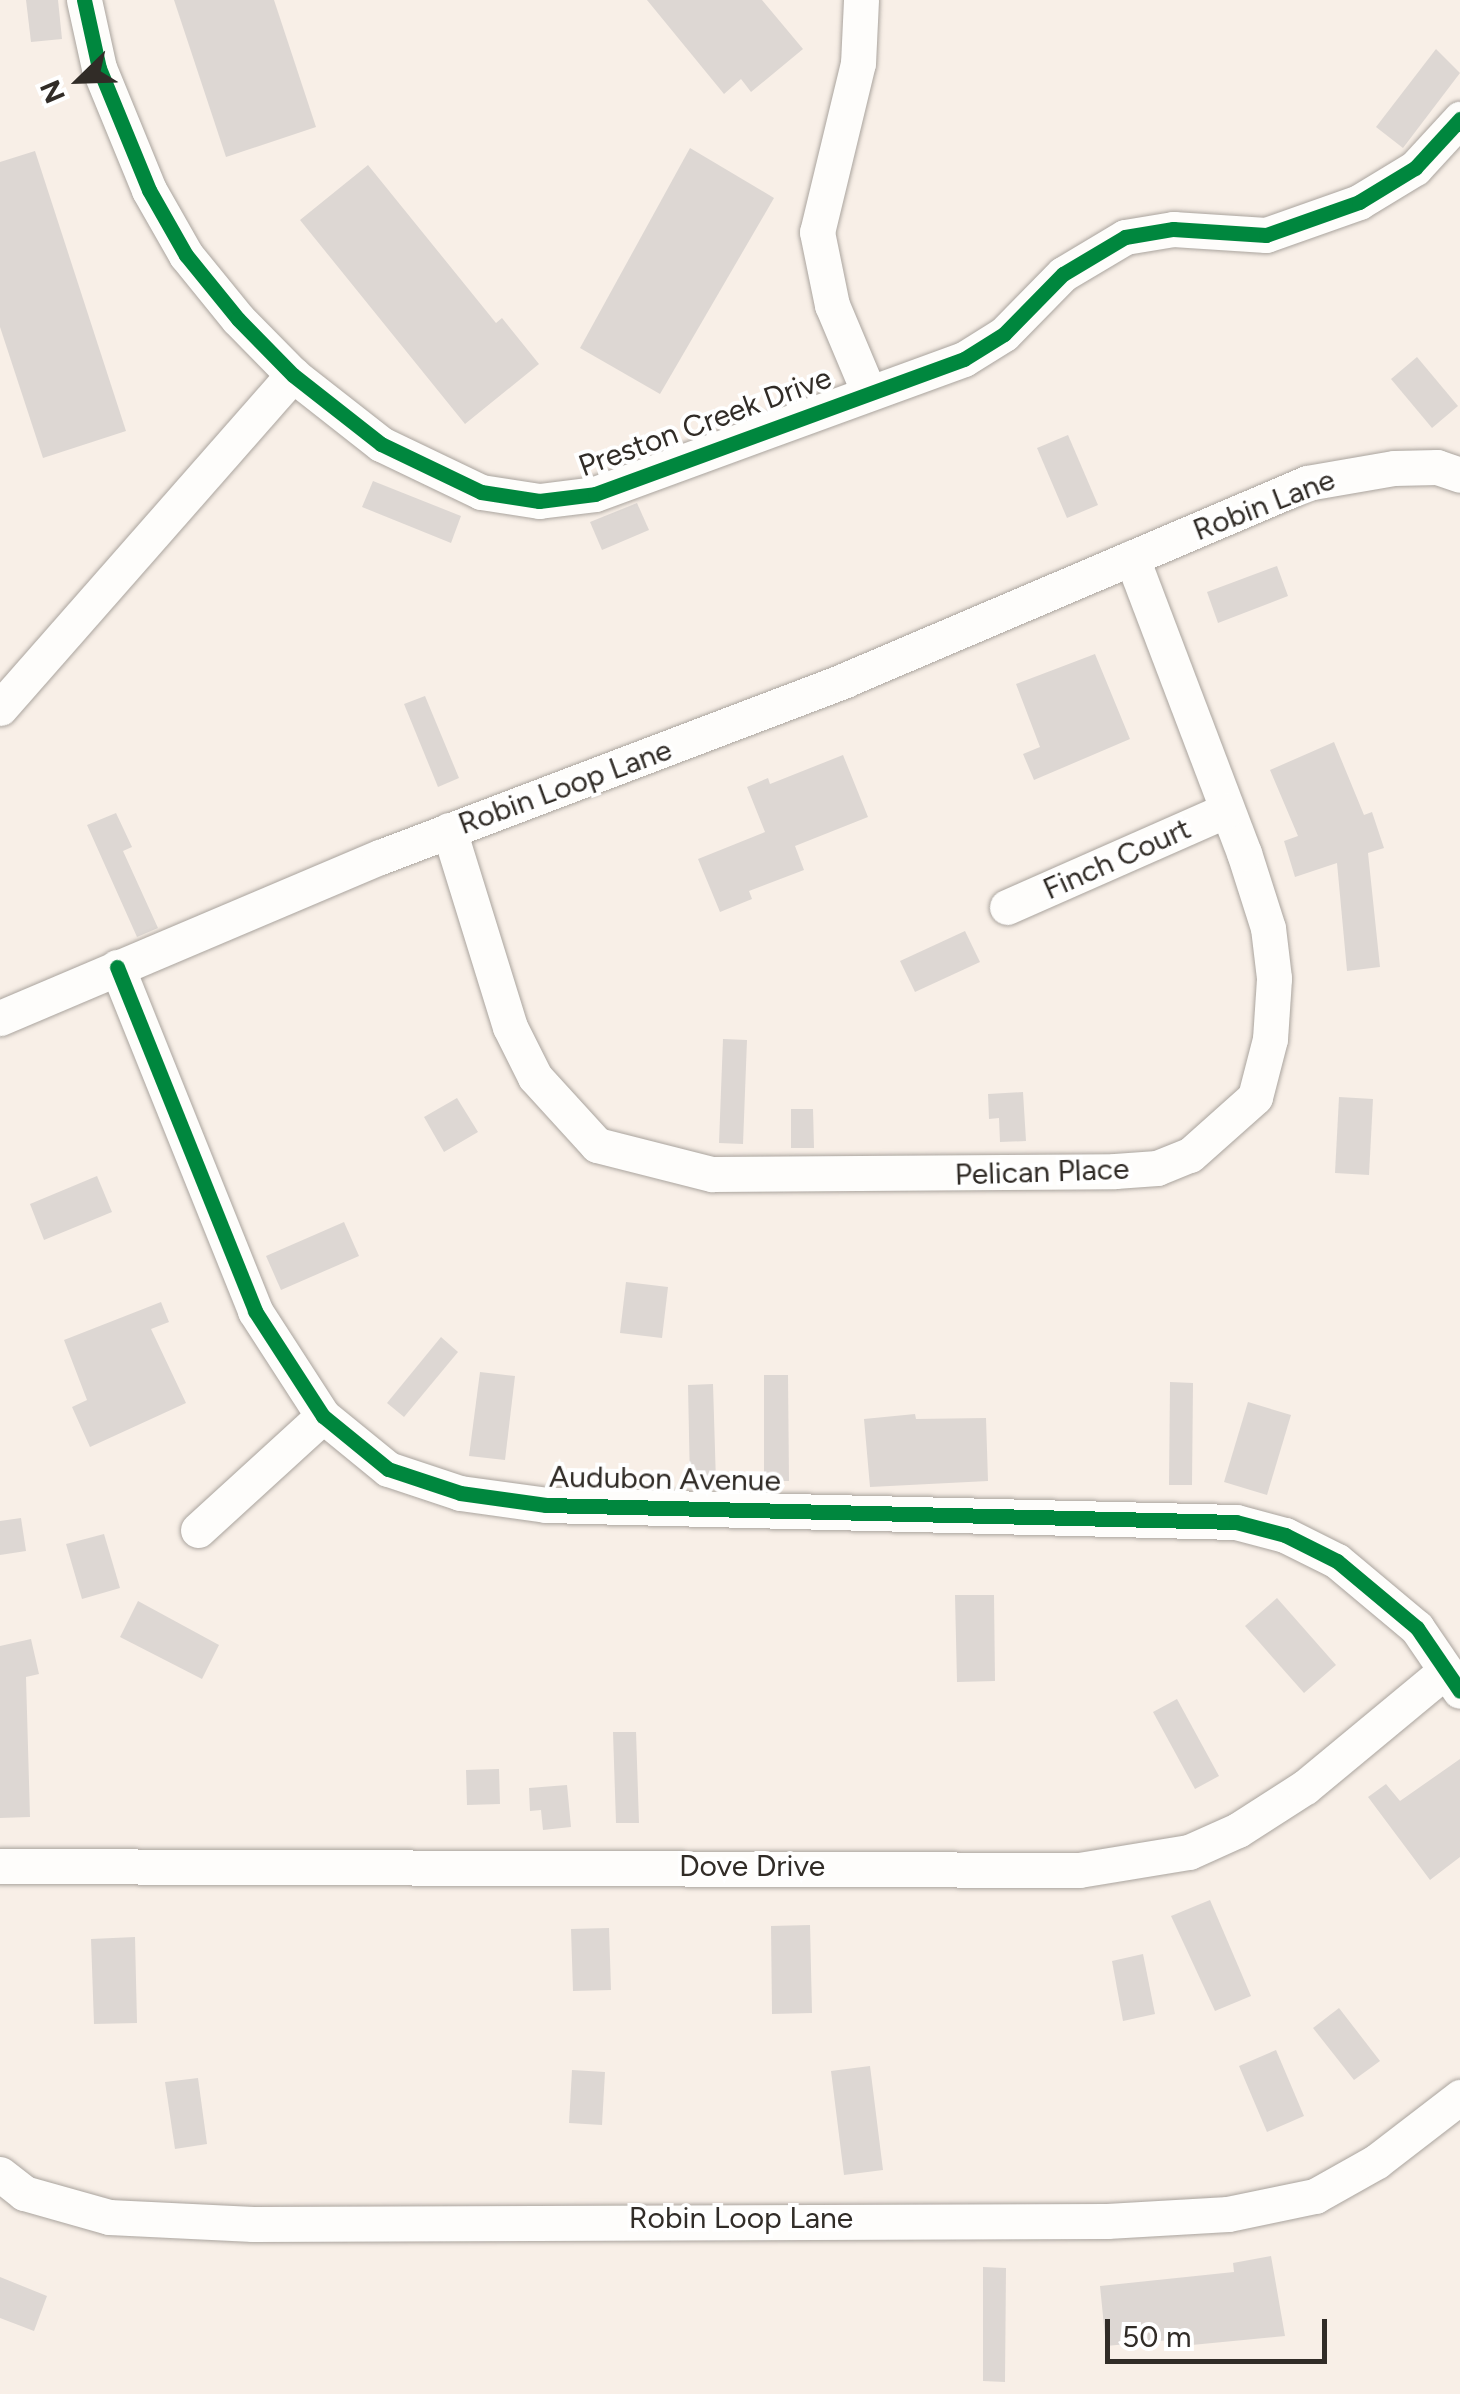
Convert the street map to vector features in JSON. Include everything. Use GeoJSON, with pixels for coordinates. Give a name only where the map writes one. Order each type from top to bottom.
{"type":"FeatureCollection","features":[{"type":"Feature","properties":{"kind":"street","name":"Preston Creek Drive"},"geometry":{"type":"LineString","coordinates":[[84,0],[99,68],[170,230],[210,288],[294,376],[404,458],[481,492],[539,501],[595,494],[986,348],[1063,274],[1125,237],[1173,229],[1279,233],[1390,186],[1460,119]]}},
{"type":"Feature","properties":{"kind":"street","name":"Preston Creek Drive"},"geometry":{"type":"LineString","coordinates":[[861,0],[858,62],[817,232],[832,305],[869,392]]}},
{"type":"Feature","properties":{"kind":"street"},"geometry":{"type":"LineString","coordinates":[[0,708],[294,376]]}},
{"type":"Feature","properties":{"kind":"street","name":"Robin Lane"},"geometry":{"type":"LineString","coordinates":[[1132,558],[1307,483],[1349,472],[1438,467],[1460,474]]}},
{"type":"Feature","properties":{"kind":"street","name":"Pelican Place"},"geometry":{"type":"LineString","coordinates":[[449,830],[510,1027],[535,1077],[597,1145],[712,1174],[1016,1175],[1157,1168],[1190,1155],[1255,1097],[1270,1039],[1274,978],[1268,928],[1132,558]]}},
{"type":"Feature","properties":{"kind":"street","name":"Robin Loop Lane"},"geometry":{"type":"LineString","coordinates":[[0,1018],[449,830],[845,680],[1132,558]]}},
{"type":"Feature","properties":{"kind":"street","name":"Finch Court"},"geometry":{"type":"LineString","coordinates":[[1007,908],[1227,810]]}},
{"type":"Feature","properties":{"kind":"street","name":"Audubon Avenue"},"geometry":{"type":"LineString","coordinates":[[116,967],[255,1311],[323,1416],[388,1469],[415,1483],[503,1500],[1236,1522],[1285,1535],[1336,1562],[1417,1628],[1452,1682]]}},
{"type":"Feature","properties":{"kind":"street"},"geometry":{"type":"LineString","coordinates":[[198,1530],[323,1416]]}},
{"type":"Feature","properties":{"kind":"street","name":"Dove Drive"},"geometry":{"type":"LineString","coordinates":[[0,1866],[1079,1870],[1189,1852],[1238,1830],[1452,1682]]}},
{"type":"Feature","properties":{"kind":"street","name":"Robin Loop Lane"},"geometry":{"type":"LineString","coordinates":[[0,2174],[24,2193],[109,2217],[253,2224],[1107,2221],[1228,2214],[1314,2196],[1377,2161],[1460,2097]]}},
{"type":"Feature","properties":{"kind":"building"},"geometry":{"type":"Polygon","coordinates":[[[26,0],[58,0],[62,39],[31,42],[26,0]]]}},
{"type":"Feature","properties":{"kind":"building"},"geometry":{"type":"Polygon","coordinates":[[[174,0],[274,0],[316,127],[226,157],[174,0]]]}},
{"type":"Feature","properties":{"kind":"building"},"geometry":{"type":"Polygon","coordinates":[[[647,0],[762,0],[803,49],[751,92],[741,79],[724,94],[647,0]]]}},
{"type":"Feature","properties":{"kind":"building"},"geometry":{"type":"Polygon","coordinates":[[[1436,49],[1460,73],[1403,148],[1376,127],[1436,49]]]}},
{"type":"Feature","properties":{"kind":"building"},"geometry":{"type":"Polygon","coordinates":[[[690,148],[774,198],[660,394],[580,348],[690,148]]]}},
{"type":"Feature","properties":{"kind":"building"},"geometry":{"type":"Polygon","coordinates":[[[35,151],[126,431],[43,458],[0,327],[0,162],[35,151]]]}},
{"type":"Feature","properties":{"kind":"building"},"geometry":{"type":"Polygon","coordinates":[[[368,165],[496,323],[502,318],[539,364],[465,424],[300,220],[368,165]]]}},
{"type":"Feature","properties":{"kind":"building"},"geometry":{"type":"Polygon","coordinates":[[[1417,357],[1458,406],[1432,428],[1391,379],[1417,357]]]}},
{"type":"Feature","properties":{"kind":"building"},"geometry":{"type":"Polygon","coordinates":[[[1068,435],[1098,505],[1067,518],[1037,448],[1068,435]]]}},
{"type":"Feature","properties":{"kind":"building"},"geometry":{"type":"Polygon","coordinates":[[[373,481],[461,516],[451,543],[362,507],[373,481]]]}},
{"type":"Feature","properties":{"kind":"building"},"geometry":{"type":"Polygon","coordinates":[[[637,503],[649,530],[602,550],[590,522],[637,503]]]}},
{"type":"Feature","properties":{"kind":"building"},"geometry":{"type":"Polygon","coordinates":[[[1277,566],[1288,596],[1218,623],[1207,592],[1277,566]]]}},
{"type":"Feature","properties":{"kind":"building"},"geometry":{"type":"Polygon","coordinates":[[[1095,654],[1130,739],[1034,780],[1023,754],[1040,747],[1016,684],[1095,654]]]}},
{"type":"Feature","properties":{"kind":"building"},"geometry":{"type":"Polygon","coordinates":[[[425,696],[459,778],[438,787],[404,704],[425,696]]]}},
{"type":"Feature","properties":{"kind":"building"},"geometry":{"type":"Polygon","coordinates":[[[1334,742],[1364,815],[1372,812],[1384,848],[1368,853],[1380,967],[1347,971],[1337,863],[1295,877],[1284,841],[1298,836],[1270,770],[1334,742]]]}},
{"type":"Feature","properties":{"kind":"building"},"geometry":{"type":"Polygon","coordinates":[[[843,755],[868,817],[795,846],[804,870],[749,891],[752,899],[720,912],[698,859],[765,832],[747,787],[768,778],[770,784],[843,755]]]}},
{"type":"Feature","properties":{"kind":"building"},"geometry":{"type":"Polygon","coordinates":[[[116,813],[132,847],[123,851],[158,928],[137,937],[87,825],[116,813]]]}},
{"type":"Feature","properties":{"kind":"building"},"geometry":{"type":"Polygon","coordinates":[[[965,931],[980,962],[915,992],[900,961],[965,931]]]}},
{"type":"Feature","properties":{"kind":"building"},"geometry":{"type":"Polygon","coordinates":[[[723,1039],[747,1040],[743,1144],[719,1143],[723,1039]]]}},
{"type":"Feature","properties":{"kind":"building"},"geometry":{"type":"Polygon","coordinates":[[[1023,1092],[1026,1141],[1000,1142],[999,1118],[989,1119],[988,1094],[1023,1092]]]}},
{"type":"Feature","properties":{"kind":"building"},"geometry":{"type":"Polygon","coordinates":[[[1339,1097],[1373,1099],[1369,1175],[1335,1173],[1339,1097]]]}},
{"type":"Feature","properties":{"kind":"building"},"geometry":{"type":"Polygon","coordinates":[[[457,1098],[478,1132],[444,1152],[424,1117],[457,1098]]]}},
{"type":"Feature","properties":{"kind":"building"},"geometry":{"type":"Polygon","coordinates":[[[791,1109],[813,1109],[814,1148],[791,1148],[791,1109]]]}},
{"type":"Feature","properties":{"kind":"building"},"geometry":{"type":"Polygon","coordinates":[[[97,1176],[112,1212],[44,1240],[30,1204],[97,1176]]]}},
{"type":"Feature","properties":{"kind":"building"},"geometry":{"type":"Polygon","coordinates":[[[344,1222],[359,1256],[281,1290],[266,1256],[344,1222]]]}},
{"type":"Feature","properties":{"kind":"building"},"geometry":{"type":"Polygon","coordinates":[[[626,1282],[668,1287],[662,1338],[620,1333],[626,1282]]]}},
{"type":"Feature","properties":{"kind":"building"},"geometry":{"type":"Polygon","coordinates":[[[161,1302],[169,1322],[151,1329],[186,1403],[90,1447],[72,1407],[87,1400],[64,1340],[161,1302]]]}},
{"type":"Feature","properties":{"kind":"building"},"geometry":{"type":"Polygon","coordinates":[[[441,1337],[458,1352],[404,1417],[387,1403],[441,1337]]]}},
{"type":"Feature","properties":{"kind":"building"},"geometry":{"type":"Polygon","coordinates":[[[480,1372],[515,1376],[505,1460],[469,1456],[480,1372]]]}},
{"type":"Feature","properties":{"kind":"building"},"geometry":{"type":"Polygon","coordinates":[[[764,1375],[788,1375],[789,1481],[764,1481],[764,1375]]]}},
{"type":"Feature","properties":{"kind":"building"},"geometry":{"type":"Polygon","coordinates":[[[1170,1382],[1193,1383],[1192,1485],[1169,1485],[1170,1382]]]}},
{"type":"Feature","properties":{"kind":"building"},"geometry":{"type":"Polygon","coordinates":[[[713,1384],[716,1483],[690,1484],[688,1385],[713,1384]]]}},
{"type":"Feature","properties":{"kind":"building"},"geometry":{"type":"Polygon","coordinates":[[[1248,1402],[1291,1415],[1267,1495],[1224,1482],[1248,1402]]]}},
{"type":"Feature","properties":{"kind":"building"},"geometry":{"type":"Polygon","coordinates":[[[915,1414],[916,1419],[986,1418],[988,1481],[870,1487],[864,1419],[915,1414]]]}},
{"type":"Feature","properties":{"kind":"building"},"geometry":{"type":"Polygon","coordinates":[[[21,1518],[26,1551],[0,1555],[0,1521],[21,1518]]]}},
{"type":"Feature","properties":{"kind":"building"},"geometry":{"type":"Polygon","coordinates":[[[104,1534],[120,1588],[82,1599],[66,1544],[104,1534]]]}},
{"type":"Feature","properties":{"kind":"building"},"geometry":{"type":"Polygon","coordinates":[[[955,1595],[994,1595],[995,1681],[957,1682],[955,1595]]]}},
{"type":"Feature","properties":{"kind":"building"},"geometry":{"type":"Polygon","coordinates":[[[1277,1598],[1336,1665],[1304,1693],[1245,1626],[1277,1598]]]}},
{"type":"Feature","properties":{"kind":"building"},"geometry":{"type":"Polygon","coordinates":[[[138,1601],[219,1645],[202,1679],[120,1637],[138,1601]]]}},
{"type":"Feature","properties":{"kind":"building"},"geometry":{"type":"Polygon","coordinates":[[[31,1639],[39,1674],[26,1677],[30,1817],[0,1818],[0,1646],[31,1639]]]}},
{"type":"Feature","properties":{"kind":"building"},"geometry":{"type":"Polygon","coordinates":[[[1177,1699],[1219,1776],[1195,1789],[1153,1712],[1177,1699]]]}},
{"type":"Feature","properties":{"kind":"building"},"geometry":{"type":"Polygon","coordinates":[[[613,1732],[636,1732],[639,1823],[616,1823],[613,1732]]]}},
{"type":"Feature","properties":{"kind":"building"},"geometry":{"type":"Polygon","coordinates":[[[1460,1759],[1460,1857],[1430,1880],[1368,1797],[1386,1784],[1400,1801],[1460,1759]]]}},
{"type":"Feature","properties":{"kind":"building"},"geometry":{"type":"Polygon","coordinates":[[[499,1769],[500,1804],[467,1805],[466,1770],[499,1769]]]}},
{"type":"Feature","properties":{"kind":"building"},"geometry":{"type":"Polygon","coordinates":[[[567,1785],[571,1827],[543,1830],[541,1810],[530,1811],[529,1788],[567,1785]]]}},
{"type":"Feature","properties":{"kind":"building"},"geometry":{"type":"Polygon","coordinates":[[[1210,1900],[1251,1996],[1215,2011],[1171,1916],[1210,1900]]]}},
{"type":"Feature","properties":{"kind":"building"},"geometry":{"type":"Polygon","coordinates":[[[810,1925],[812,2013],[772,2014],[771,1926],[810,1925]]]}},
{"type":"Feature","properties":{"kind":"building"},"geometry":{"type":"Polygon","coordinates":[[[609,1928],[611,1990],[573,1991],[571,1929],[609,1928]]]}},
{"type":"Feature","properties":{"kind":"building"},"geometry":{"type":"Polygon","coordinates":[[[135,1937],[137,2023],[94,2024],[91,1939],[135,1937]]]}},
{"type":"Feature","properties":{"kind":"building"},"geometry":{"type":"Polygon","coordinates":[[[1143,1954],[1155,2014],[1123,2021],[1112,1961],[1143,1954]]]}},
{"type":"Feature","properties":{"kind":"building"},"geometry":{"type":"Polygon","coordinates":[[[1339,2008],[1380,2061],[1354,2080],[1313,2028],[1339,2008]]]}},
{"type":"Feature","properties":{"kind":"building"},"geometry":{"type":"Polygon","coordinates":[[[1276,2050],[1304,2116],[1267,2132],[1239,2066],[1276,2050]]]}},
{"type":"Feature","properties":{"kind":"building"},"geometry":{"type":"Polygon","coordinates":[[[870,2066],[883,2170],[844,2175],[831,2071],[870,2066]]]}},
{"type":"Feature","properties":{"kind":"building"},"geometry":{"type":"Polygon","coordinates":[[[572,2070],[605,2072],[602,2125],[569,2123],[572,2070]]]}},
{"type":"Feature","properties":{"kind":"building"},"geometry":{"type":"Polygon","coordinates":[[[198,2078],[207,2144],[175,2149],[165,2082],[198,2078]]]}},
{"type":"Feature","properties":{"kind":"building"},"geometry":{"type":"Polygon","coordinates":[[[1271,2256],[1285,2336],[1171,2347],[1170,2340],[1106,2346],[1100,2286],[1234,2272],[1233,2263],[1271,2256]]]}},
{"type":"Feature","properties":{"kind":"building"},"geometry":{"type":"Polygon","coordinates":[[[983,2267],[1006,2268],[1005,2382],[983,2381],[983,2267]]]}},
{"type":"Feature","properties":{"kind":"building"},"geometry":{"type":"Polygon","coordinates":[[[0,2277],[47,2296],[34,2331],[0,2318],[0,2277]]]}},
{"type":"Feature","properties":{"kind":"cycle path"},"geometry":{"type":"LineString","coordinates":[[84,0],[99,68],[149,190],[186,255],[238,319],[293,375],[381,444],[481,492],[539,501],[595,494],[964,359],[1004,334],[1063,274],[1125,237],[1173,229],[1266,235],[1359,202],[1415,168],[1460,119]]}},
{"type":"Feature","properties":{"kind":"cycle path"},"geometry":{"type":"LineString","coordinates":[[117,967],[255,1311],[323,1416],[388,1469],[460,1493],[546,1505],[1236,1522],[1285,1535],[1337,1561],[1417,1628],[1460,1691]]}}]}
